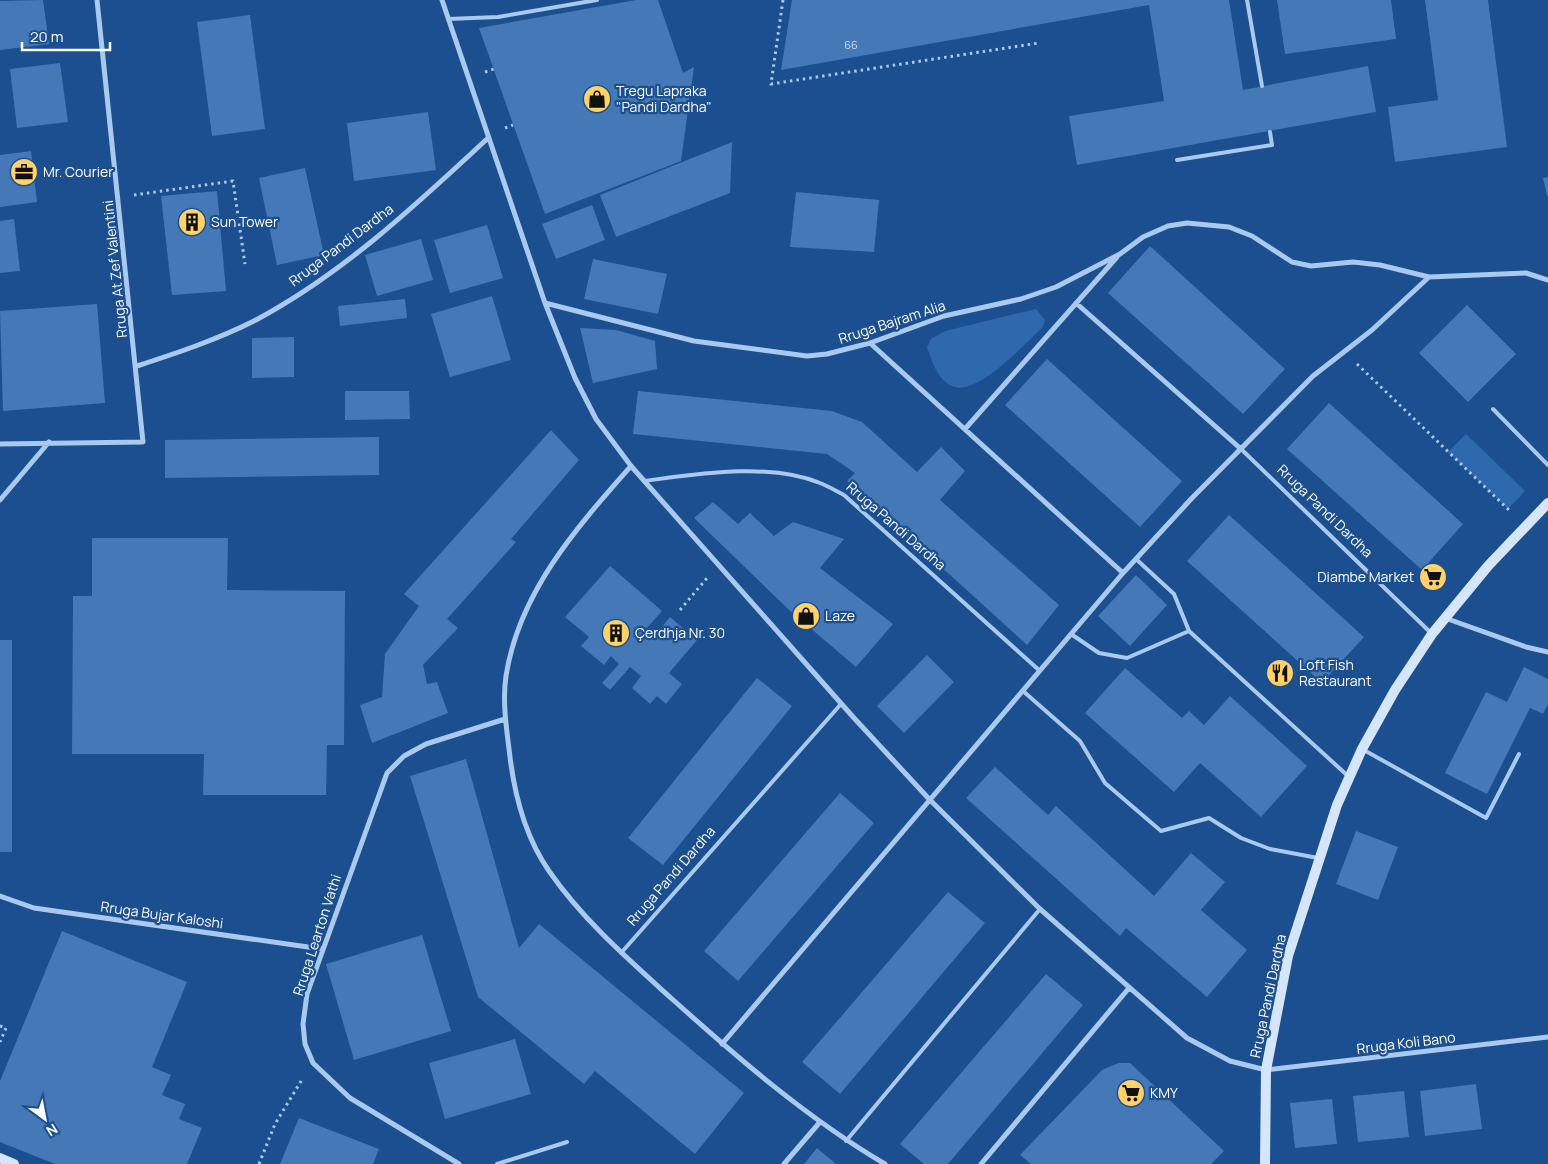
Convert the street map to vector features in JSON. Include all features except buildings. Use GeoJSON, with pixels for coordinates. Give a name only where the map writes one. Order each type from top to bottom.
{"type":"FeatureCollection","features":[{"type":"Feature","properties":{"kind":"street","name":"Rruga At Zef Valentini"},"geometry":{"type":"LineString","coordinates":[[0,444],[143,442],[137,366],[97,0]]}},
{"type":"Feature","properties":{"kind":"street","name":"Rruga Pandi Dardha"},"geometry":{"type":"LineString","coordinates":[[442,0],[545,303],[575,378],[592,411],[631,466],[841,704],[930,800],[1040,909],[1129,988],[1188,1038],[1230,1061],[1266,1070],[1288,956],[1318,858],[1362,749],[1395,690],[1432,634],[1445,618],[1488,566],[1548,503]]}},
{"type":"Feature","properties":{"kind":"street","name":"Rruga Pandi Dardha"},"geometry":{"type":"LineString","coordinates":[[137,366],[210,341],[254,320],[316,284],[416,206],[488,139]]}},
{"type":"Feature","properties":{"kind":"street","name":"Rruga Bajram Alia"},"geometry":{"type":"LineString","coordinates":[[545,303],[694,341],[807,356],[827,354],[870,343],[944,316],[1021,299],[1056,286],[1120,254],[1144,237],[1168,226],[1187,223],[1229,227],[1252,236],[1292,262],[1311,266],[1353,262],[1380,265],[1429,277],[1526,273],[1548,280]]}},
{"type":"Feature","properties":{"kind":"street","name":"Rruga Bajram Alia"},"geometry":{"type":"LineString","coordinates":[[965,429],[1120,254]]}},
{"type":"Feature","properties":{"kind":"street"},"geometry":{"type":"LineString","coordinates":[[722,1044],[1123,573],[1313,376],[1372,330],[1429,277]]}},
{"type":"Feature","properties":{"kind":"street"},"geometry":{"type":"LineString","coordinates":[[1076,303],[1241,449]]}},
{"type":"Feature","properties":{"kind":"street"},"geometry":{"type":"LineString","coordinates":[[870,343],[1123,573]]}},
{"type":"Feature","properties":{"kind":"street"},"geometry":{"type":"LineString","coordinates":[[0,500],[49,442]]}},
{"type":"Feature","properties":{"kind":"street"},"geometry":{"type":"LineString","coordinates":[[631,466],[582,521],[544,576],[520,623],[506,677],[505,719],[514,785],[524,825],[548,870],[581,912],[621,953],[722,1044],[820,1122],[846,1141],[885,1164]]}},
{"type":"Feature","properties":{"kind":"street"},"geometry":{"type":"LineString","coordinates":[[1445,618],[1548,652]]}},
{"type":"Feature","properties":{"kind":"street","name":"Rruga Learton Vathi"},"geometry":{"type":"LineString","coordinates":[[459,1164],[350,1098],[313,1063],[306,1044],[302,1024],[307,994],[322,949],[387,773],[404,756],[426,744],[505,719]]}},
{"type":"Feature","properties":{"kind":"street","name":"Rruga Bujar Kaloshi"},"geometry":{"type":"LineString","coordinates":[[0,896],[34,908],[322,949]]}},
{"type":"Feature","properties":{"kind":"street"},"geometry":{"type":"LineString","coordinates":[[981,1164],[1129,988]]}},
{"type":"Feature","properties":{"kind":"street","name":"Rruga Koli Bano"},"geometry":{"type":"LineString","coordinates":[[1266,1070],[1548,1037]]}},
{"type":"Feature","properties":{"kind":"street"},"geometry":{"type":"LineString","coordinates":[[1266,1070],[1266,1164]]}},
{"type":"Feature","properties":{"kind":"street"},"geometry":{"type":"LineString","coordinates":[[784,1164],[820,1122]]}},
{"type":"Feature","properties":{"kind":"street"},"geometry":{"type":"LineString","coordinates":[[0,1158],[14,1164]]}},
{"type":"Feature","properties":{"kind":"lane"},"geometry":{"type":"LineString","coordinates":[[448,19],[498,17],[597,0]]}},
{"type":"Feature","properties":{"kind":"lane"},"geometry":{"type":"LineString","coordinates":[[1247,0],[1262,86]]}},
{"type":"Feature","properties":{"kind":"lane"},"geometry":{"type":"LineString","coordinates":[[1177,160],[1272,145],[1270,132]]}},
{"type":"Feature","properties":{"kind":"lane"},"geometry":{"type":"LineString","coordinates":[[1492,409],[1548,464]]}},
{"type":"Feature","properties":{"kind":"lane","name":"Rruga Pandi Dardha"},"geometry":{"type":"LineString","coordinates":[[1241,449],[1432,634]]}},
{"type":"Feature","properties":{"kind":"lane","name":"Rruga Pandi Dardha"},"geometry":{"type":"LineString","coordinates":[[644,481],[703,473],[745,471],[790,476],[819,482],[844,495],[1040,671]]}},
{"type":"Feature","properties":{"kind":"lane"},"geometry":{"type":"LineString","coordinates":[[1136,559],[1174,594],[1189,631],[1350,778]]}},
{"type":"Feature","properties":{"kind":"lane"},"geometry":{"type":"LineString","coordinates":[[1071,634],[1098,653],[1127,658],[1189,631]]}},
{"type":"Feature","properties":{"kind":"lane"},"geometry":{"type":"LineString","coordinates":[[1023,691],[1080,741],[1105,783],[1162,831],[1209,818],[1241,838],[1270,849],[1318,858]]}},
{"type":"Feature","properties":{"kind":"lane","name":"Rruga Pandi Dardha"},"geometry":{"type":"LineString","coordinates":[[621,953],[841,704]]}},
{"type":"Feature","properties":{"kind":"lane"},"geometry":{"type":"LineString","coordinates":[[1362,749],[1486,818],[1518,754]]}},
{"type":"Feature","properties":{"kind":"lane"},"geometry":{"type":"LineString","coordinates":[[846,1141],[1040,909]]}},
{"type":"Feature","properties":{"kind":"lane"},"geometry":{"type":"LineString","coordinates":[[497,1164],[567,1142]]}},
{"type":"Feature","properties":{"kind":"path"},"geometry":{"type":"LineString","coordinates":[[783,0],[771,84],[1039,43]]}},
{"type":"Feature","properties":{"kind":"path"},"geometry":{"type":"LineString","coordinates":[[118,197],[233,181],[245,264]]}},
{"type":"Feature","properties":{"kind":"path"},"geometry":{"type":"LineString","coordinates":[[1344,351],[1526,527]]}},
{"type":"Feature","properties":{"kind":"path"},"geometry":{"type":"LineString","coordinates":[[680,610],[718,564]]}},
{"type":"Feature","properties":{"kind":"path"},"geometry":{"type":"LineString","coordinates":[[0,1026],[6,1028],[0,1042]]}},
{"type":"Feature","properties":{"kind":"path"},"geometry":{"type":"LineString","coordinates":[[259,1164],[275,1124],[313,1063]]}},
{"type":"Feature","properties":{"kind":"shaded area"},"geometry":{"type":"Polygon","coordinates":[[[1036,309],[1045,320],[1043,327],[1001,367],[974,384],[962,388],[952,386],[942,379],[933,364],[927,347],[931,339],[945,331],[1036,309]]]}},
{"type":"Feature","properties":{"kind":"shaded area"},"geometry":{"type":"Polygon","coordinates":[[[1466,434],[1525,491],[1508,509],[1448,452],[1466,434]]]}},
{"type":"Feature","properties":{"kind":"place","name":"Tregu Lapraka \"Pandi Dardha\""},"geometry":{"type":"Point","coordinates":[597,99]}},
{"type":"Feature","properties":{"kind":"place","name":"Mr. Courier"},"geometry":{"type":"Point","coordinates":[24,172]}},
{"type":"Feature","properties":{"kind":"place","name":"Sun Tower"},"geometry":{"type":"Point","coordinates":[192,222]}},
{"type":"Feature","properties":{"kind":"place","name":"Diambe Market"},"geometry":{"type":"Point","coordinates":[1433,577]}},
{"type":"Feature","properties":{"kind":"place","name":"Laze"},"geometry":{"type":"Point","coordinates":[806,616]}},
{"type":"Feature","properties":{"kind":"place","name":"Çerdhja Nr. 30"},"geometry":{"type":"Point","coordinates":[616,633]}},
{"type":"Feature","properties":{"kind":"place","name":"Loft Fish Restaurant"},"geometry":{"type":"Point","coordinates":[1280,673]}},
{"type":"Feature","properties":{"kind":"place","name":"KMY"},"geometry":{"type":"Point","coordinates":[1131,1093]}}]}
